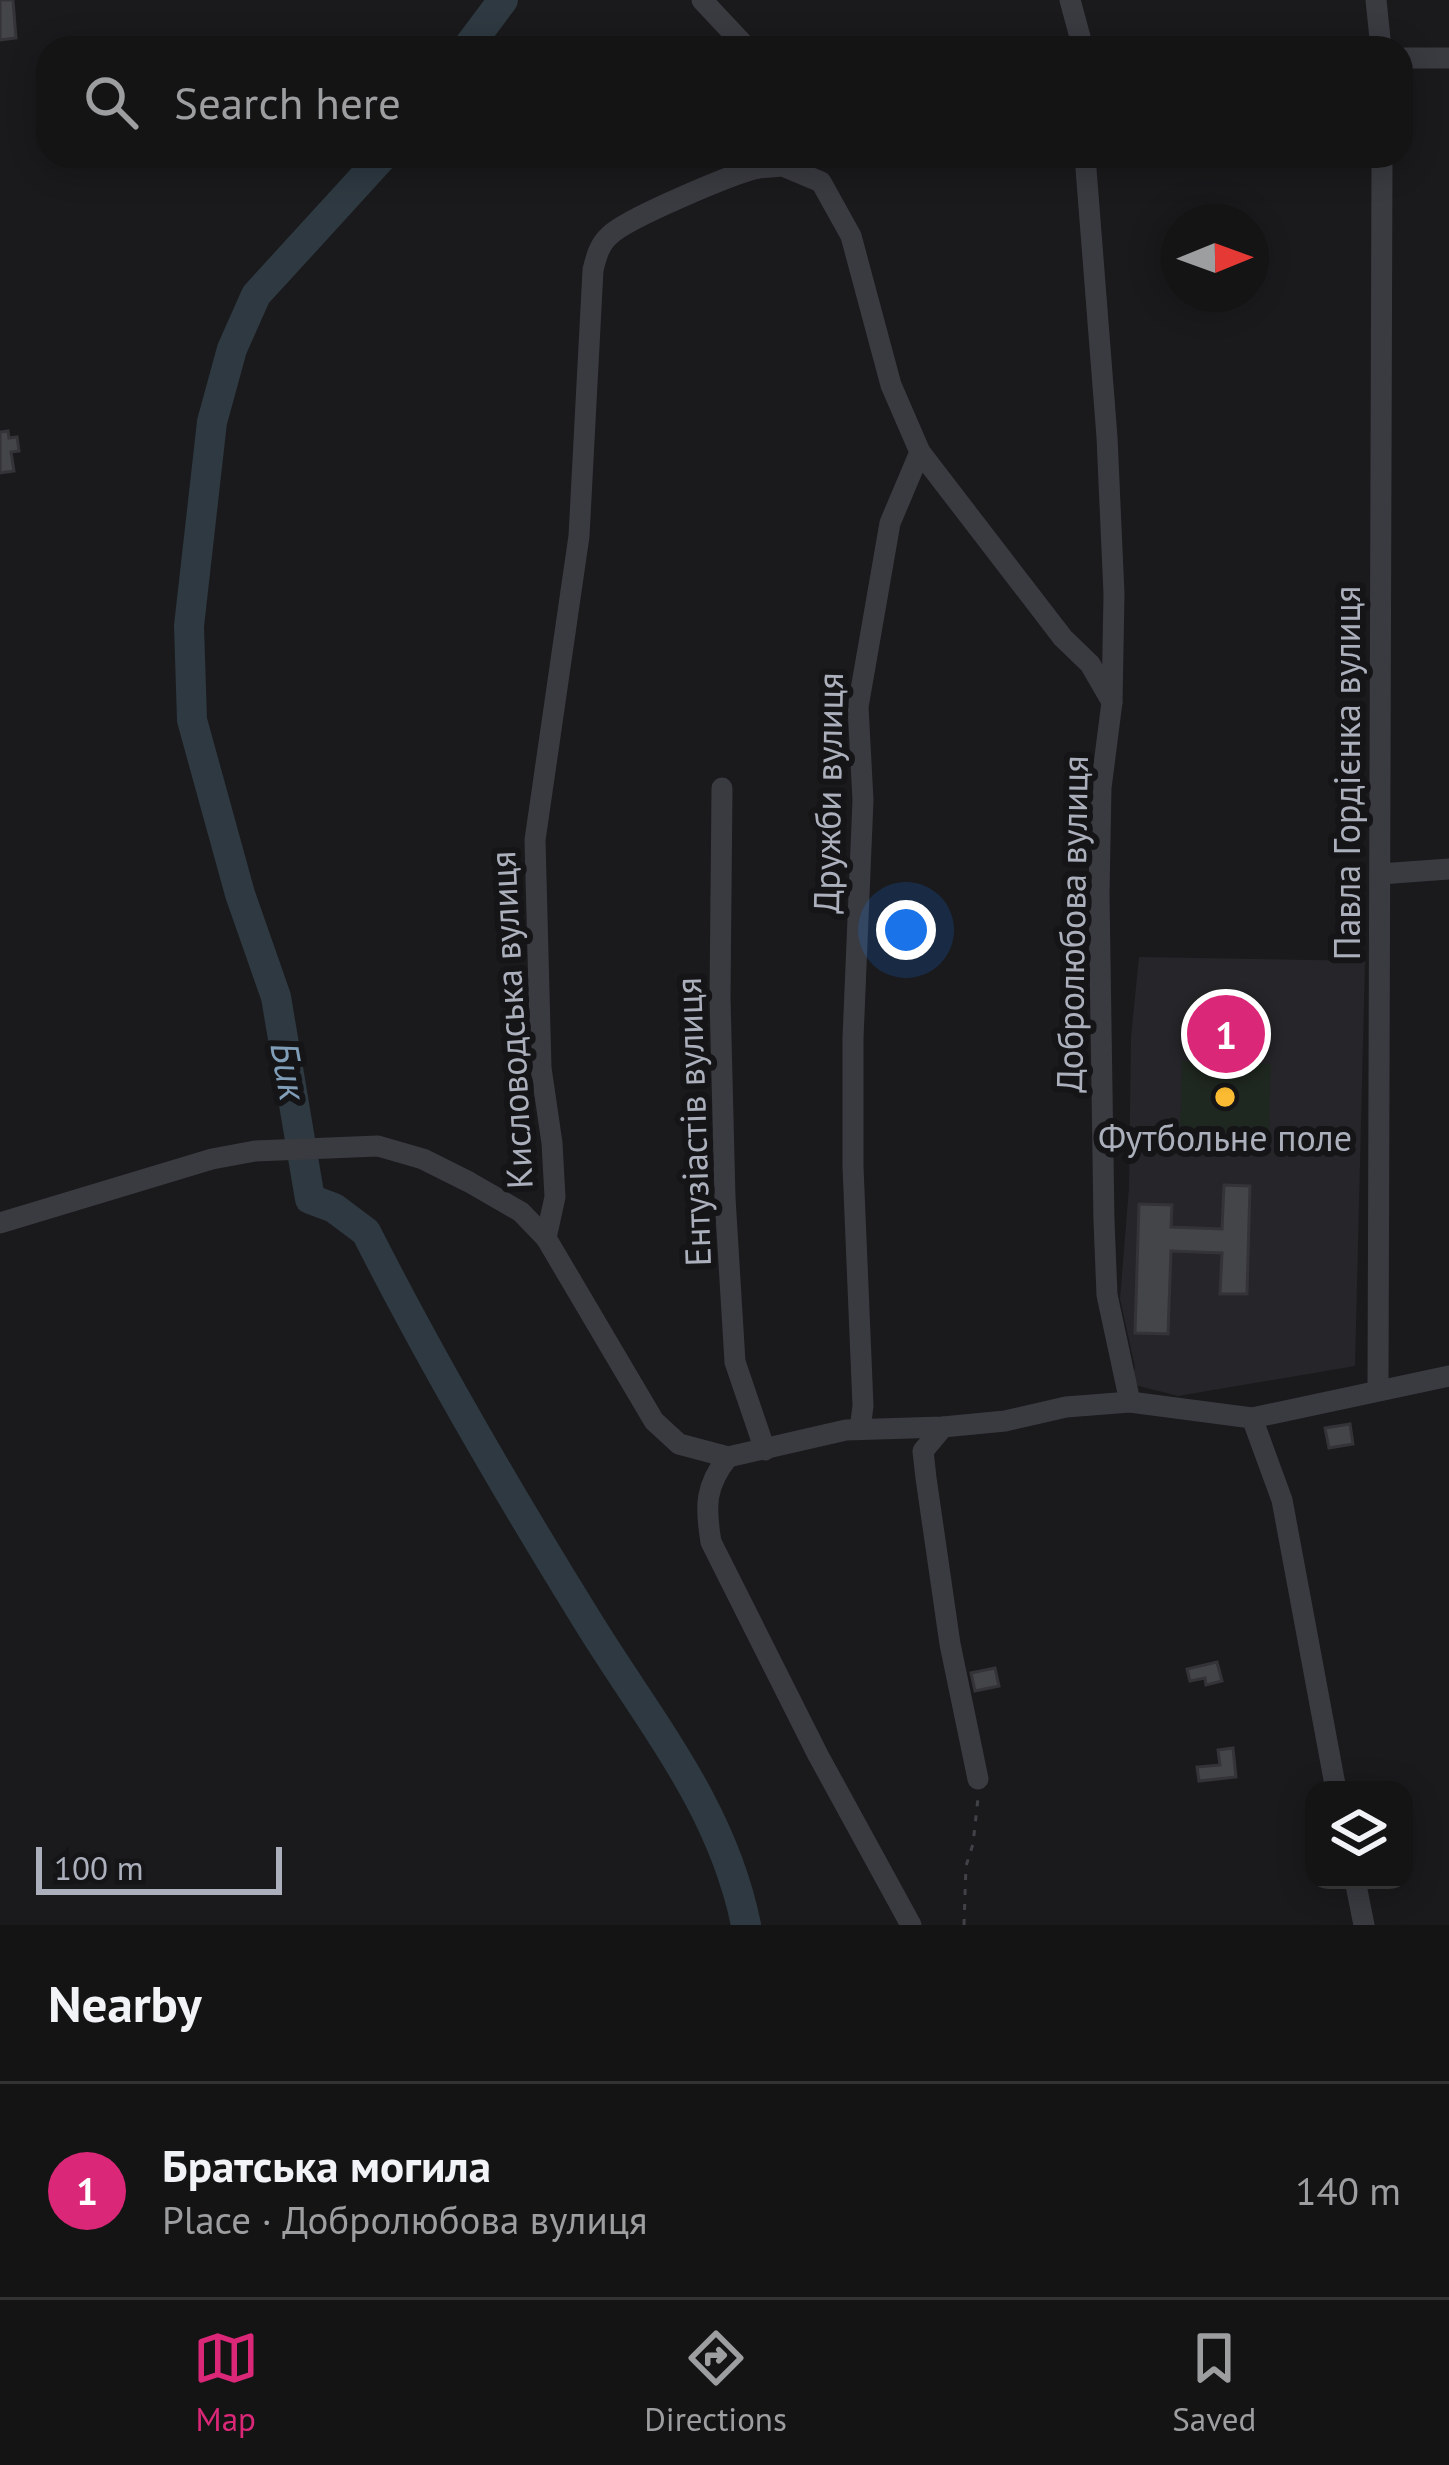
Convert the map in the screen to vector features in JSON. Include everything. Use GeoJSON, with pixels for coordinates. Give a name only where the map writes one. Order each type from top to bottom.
{"type":"FeatureCollection","features":[{"type":"Feature","properties":{"kind":"street"},"geometry":{"type":"LineString","coordinates":[[702,0],[736,36]]}},
{"type":"Feature","properties":{"kind":"street"},"geometry":{"type":"LineString","coordinates":[[1070,0],[1080,36]]}},
{"type":"Feature","properties":{"kind":"street"},"geometry":{"type":"LineString","coordinates":[[1376,0],[1380,36]]}},
{"type":"Feature","properties":{"kind":"street"},"geometry":{"type":"LineString","coordinates":[[1413,58],[1449,58]]}},
{"type":"Feature","properties":{"kind":"street","name":"Кисловодська вулиця"},"geometry":{"type":"LineString","coordinates":[[728,1457],[679,1444],[654,1421],[546,1238],[555,1197],[553,1143],[541,1068],[535,840],[579,536],[593,270],[598,249],[627,223],[745,168]]}},
{"type":"Feature","properties":{"kind":"street"},"geometry":{"type":"LineString","coordinates":[[788,168],[821,182]]}},
{"type":"Feature","properties":{"kind":"street"},"geometry":{"type":"LineString","coordinates":[[813,168],[850,236],[891,385],[920,452],[1063,638],[1090,664],[1112,702]]}},
{"type":"Feature","properties":{"kind":"street","name":"Добролюбова вулиця"},"geometry":{"type":"LineString","coordinates":[[1085,168],[1107,437],[1114,594],[1099,894],[1104,1221],[1107,1295],[1130,1402]]}},
{"type":"Feature","properties":{"kind":"street","name":"Павла Гордієнка вулиця"},"geometry":{"type":"LineString","coordinates":[[1378,1389],[1382,168]]}},
{"type":"Feature","properties":{"kind":"street","name":"Дружби вулиця"},"geometry":{"type":"LineString","coordinates":[[860,1429],[863,1406],[853,1167],[862,800],[858,707],[890,523],[920,452]]}},
{"type":"Feature","properties":{"kind":"street","name":"Ентузіастів вулиця"},"geometry":{"type":"LineString","coordinates":[[722,788],[720,997],[735,1362],[765,1450]]}},
{"type":"Feature","properties":{"kind":"street"},"geometry":{"type":"LineString","coordinates":[[1380,874],[1449,869]]}},
{"type":"Feature","properties":{"kind":"street"},"geometry":{"type":"LineString","coordinates":[[0,1223],[212,1159],[255,1151],[378,1146],[423,1160],[469,1183],[520,1212],[546,1238]]}},
{"type":"Feature","properties":{"kind":"street"},"geometry":{"type":"LineString","coordinates":[[911,1925],[818,1755],[711,1542],[705,1503],[711,1478],[728,1457],[860,1429],[943,1427],[1130,1402],[1252,1418],[1449,1376]]}},
{"type":"Feature","properties":{"kind":"street"},"geometry":{"type":"LineString","coordinates":[[1252,1418],[1282,1500],[1334,1781]]}},
{"type":"Feature","properties":{"kind":"street"},"geometry":{"type":"LineString","coordinates":[[943,1427],[923,1451],[950,1644],[977,1779]]}},
{"type":"Feature","properties":{"kind":"street"},"geometry":{"type":"LineString","coordinates":[[1357,1889],[1364,1925]]}},
{"type":"Feature","properties":{"kind":"path"},"geometry":{"type":"LineString","coordinates":[[964,1925],[966,1866],[979,1812],[977,1779]]}},
{"type":"Feature","properties":{"kind":"shaded area"},"geometry":{"type":"Polygon","coordinates":[[[1139,957],[1365,961],[1355,1366],[1178,1396],[1131,1384],[1135,1367],[1120,1299],[1139,957]]]}},
{"type":"Feature","properties":{"kind":"shaded area","name":"Футбольне поле"},"geometry":{"type":"Polygon","coordinates":[[[1182,1061],[1271,1064],[1269,1134],[1180,1130],[1182,1061]]]}},
{"type":"Feature","properties":{"kind":"building"},"geometry":{"type":"Polygon","coordinates":[[[0,0],[13,0],[16,38],[0,40],[0,0]]]}},
{"type":"Feature","properties":{"kind":"building"},"geometry":{"type":"Polygon","coordinates":[[[8,431],[9,438],[17,437],[19,451],[11,452],[14,471],[0,473],[0,432],[8,431]]]}},
{"type":"Feature","properties":{"kind":"building"},"geometry":{"type":"Polygon","coordinates":[[[1224,1185],[1250,1186],[1247,1294],[1220,1294],[1222,1253],[1171,1251],[1168,1334],[1135,1333],[1139,1204],[1172,1205],[1171,1227],[1222,1229],[1224,1185]]]}},
{"type":"Feature","properties":{"kind":"building"},"geometry":{"type":"Polygon","coordinates":[[[1350,1424],[1353,1444],[1329,1448],[1325,1428],[1350,1424]]]}},
{"type":"Feature","properties":{"kind":"building"},"geometry":{"type":"Polygon","coordinates":[[[1217,1662],[1222,1681],[1206,1685],[1205,1678],[1190,1681],[1187,1669],[1217,1662]]]}},
{"type":"Feature","properties":{"kind":"building"},"geometry":{"type":"Polygon","coordinates":[[[995,1668],[999,1686],[975,1691],[971,1673],[995,1668]]]}},
{"type":"Feature","properties":{"kind":"building"},"geometry":{"type":"Polygon","coordinates":[[[1233,1748],[1236,1777],[1199,1781],[1197,1767],[1220,1765],[1218,1750],[1233,1748]]]}},
{"type":"Feature","properties":{"kind":"waterway","name":"Бик"},"geometry":{"type":"LineString","coordinates":[[476,36],[503,0]]}},
{"type":"Feature","properties":{"kind":"waterway","name":"Бик"},"geometry":{"type":"LineString","coordinates":[[372,168],[256,295],[232,349],[212,422],[189,626],[192,720],[240,894],[276,997],[310,1199],[334,1208],[366,1232],[500,1477],[681,1766],[720,1841],[746,1925]]}},
{"type":"Feature","properties":{"kind":"place","name":"Братська могила"},"geometry":{"type":"Point","coordinates":[1226,1034]}},
{"type":"Feature","properties":{"kind":"place","name":"Футбольне поле"},"geometry":{"type":"Point","coordinates":[1225,1097]}}]}
